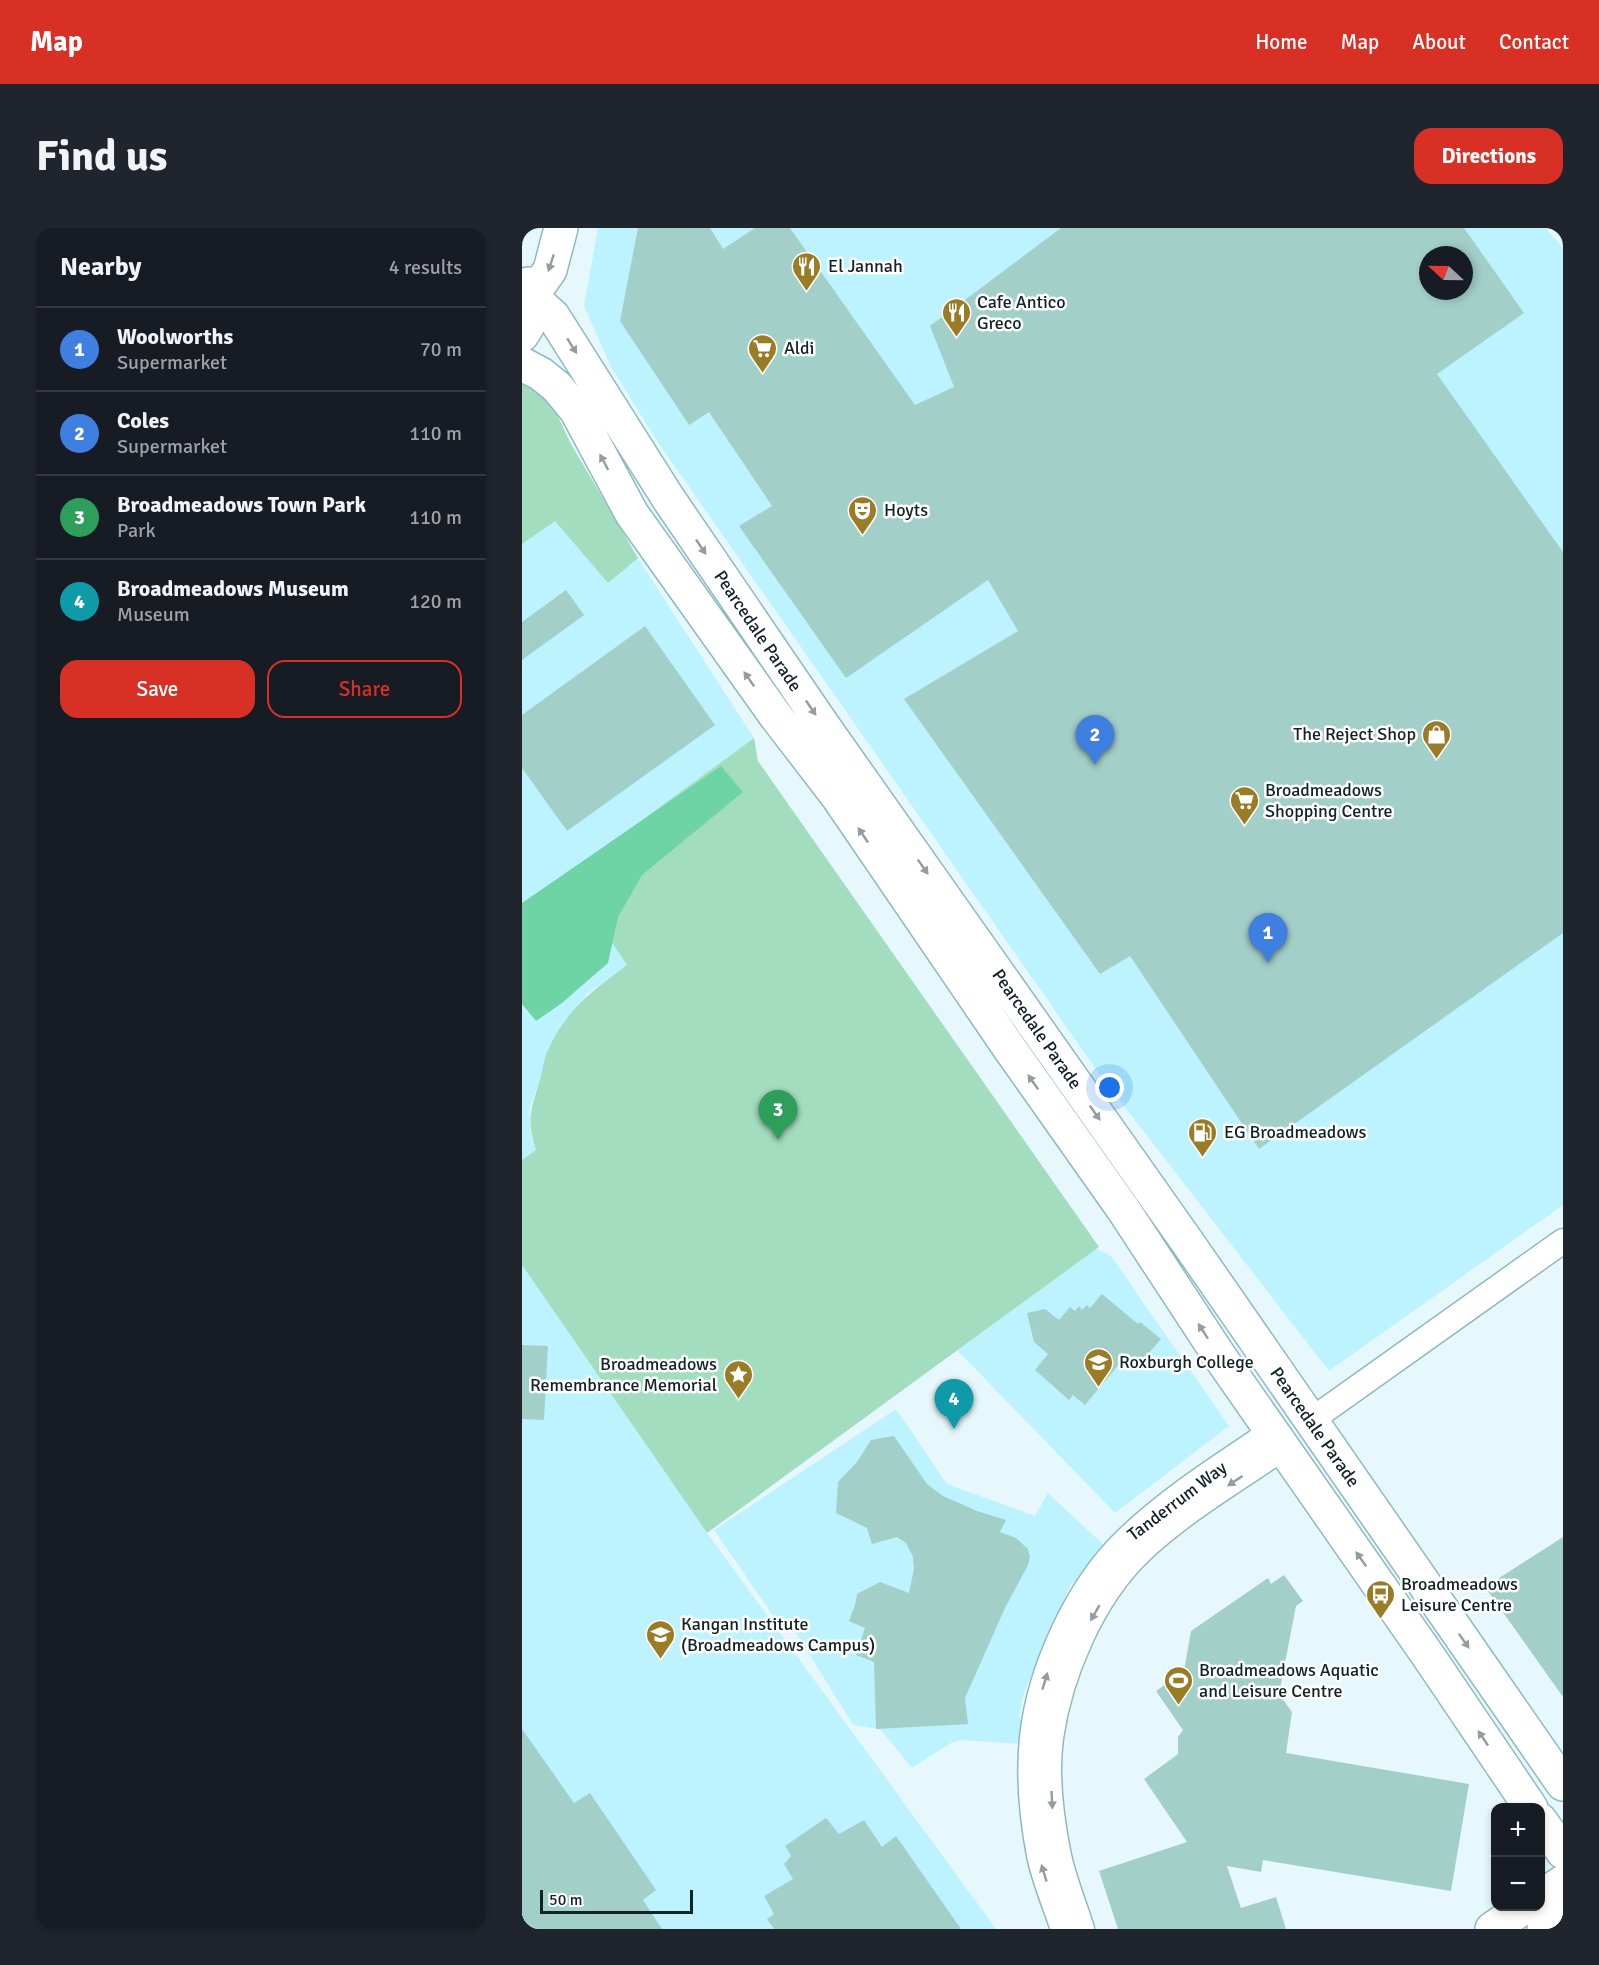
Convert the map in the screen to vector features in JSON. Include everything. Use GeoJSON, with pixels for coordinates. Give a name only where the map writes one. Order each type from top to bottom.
{"type":"FeatureCollection","features":[{"type":"Feature","properties":{"kind":"street"},"geometry":{"type":"LineString","coordinates":[[522,335],[528,327],[530,291],[550,270],[561,228]]}},
{"type":"Feature","properties":{"kind":"street","name":"Pearcedale Parade"},"geometry":{"type":"LineString","coordinates":[[530,291],[553,316],[668,498],[809,705],[1188,1243],[1563,1784]]}},
{"type":"Feature","properties":{"kind":"street","name":"Pearcedale Parade"},"geometry":{"type":"LineString","coordinates":[[522,364],[541,374],[557,387],[576,410],[632,514],[775,715],[838,797],[1010,1049],[1123,1209],[1277,1440],[1429,1657],[1523,1800]]}},
{"type":"Feature","properties":{"kind":"street","name":"Tanderrum Way"},"geometry":{"type":"LineString","coordinates":[[1063,1929],[1040,1857],[1034,1821],[1032,1738],[1038,1707],[1054,1652],[1086,1591],[1124,1541],[1172,1501],[1310,1421],[1563,1241]]}},
{"type":"Feature","properties":{"kind":"street","name":"Tanderrum Way"},"geometry":{"type":"LineString","coordinates":[[1082,1929],[1058,1853],[1052,1807],[1051,1740],[1056,1712],[1072,1659],[1102,1601],[1138,1554],[1277,1440]]}},
{"type":"Feature","properties":{"kind":"street"},"geometry":{"type":"LineString","coordinates":[[1530,1736],[1563,1760]]}},
{"type":"Feature","properties":{"kind":"street"},"geometry":{"type":"LineString","coordinates":[[1545,1827],[1563,1852]]}},
{"type":"Feature","properties":{"kind":"street"},"geometry":{"type":"LineString","coordinates":[[1545,1894],[1563,1882]]}},
{"type":"Feature","properties":{"kind":"street"},"geometry":{"type":"LineString","coordinates":[[1491,1929],[1505,1911]]}},
{"type":"Feature","properties":{"kind":"street"},"geometry":{"type":"LineString","coordinates":[[1491,1929],[1518,1911]]}},
{"type":"Feature","properties":{"kind":"street"},"geometry":{"type":"LineString","coordinates":[[1544,1929],[1563,1917]]}},
{"type":"Feature","properties":{"kind":"shaded area","name":"Broadmeadows Shopping Centre"},"geometry":{"type":"Polygon","coordinates":[[[598,228],[1546,228],[1563,248],[1563,1205],[1329,1371],[1100,1075],[657,441],[611,367],[584,306],[598,228]]]}},
{"type":"Feature","properties":{"kind":"shaded area"},"geometry":{"type":"Polygon","coordinates":[[[522,424],[570,453],[754,738],[568,875],[627,965],[587,994],[540,1079],[530,1108],[530,1130],[536,1151],[522,1160],[522,424]]]}},
{"type":"Feature","properties":{"kind":"shaded area","name":"Roxburgh College"},"geometry":{"type":"Polygon","coordinates":[[[1093,1247],[1111,1256],[1229,1426],[1115,1513],[957,1350],[1093,1247]]]}},
{"type":"Feature","properties":{"kind":"shaded area","name":"Kangan Institute (Broadmeadows Campus)"},"geometry":{"type":"Polygon","coordinates":[[[522,1265],[707,1533],[996,1929],[522,1929],[522,1265]]]}},
{"type":"Feature","properties":{"kind":"shaded area"},"geometry":{"type":"Polygon","coordinates":[[[896,1409],[947,1484],[1035,1516],[1048,1493],[1107,1548],[1088,1577],[1071,1584],[1025,1690],[1019,1716],[1025,1727],[1020,1744],[960,1740],[951,1743],[912,1768],[880,1729],[853,1725],[793,1628],[774,1617],[714,1530],[896,1409]]]}},
{"type":"Feature","properties":{"kind":"green space"},"geometry":{"type":"Polygon","coordinates":[[[522,382],[531,385],[553,406],[571,444],[638,558],[608,583],[555,521],[522,544],[522,382]]]}},
{"type":"Feature","properties":{"kind":"green space"},"geometry":{"type":"Polygon","coordinates":[[[754,738],[758,761],[1099,1247],[707,1533],[522,1265],[522,1160],[536,1150],[530,1122],[532,1107],[546,1055],[556,1034],[582,1001],[627,965],[567,875],[754,738]]]}},
{"type":"Feature","properties":{"kind":"green space"},"geometry":{"type":"Polygon","coordinates":[[[721,766],[743,792],[642,875],[618,917],[608,963],[562,1003],[536,1021],[522,1004],[522,903],[721,766]]]}},
{"type":"Feature","properties":{"kind":"building","name":"Broadmeadows Shopping Centre"},"geometry":{"type":"Polygon","coordinates":[[[638,228],[710,228],[723,249],[755,228],[790,228],[915,405],[954,387],[930,326],[1061,228],[1464,228],[1524,313],[1437,374],[1563,552],[1563,933],[1259,1149],[1130,956],[1100,974],[904,699],[1018,631],[988,580],[846,678],[739,526],[772,506],[709,412],[689,425],[620,321],[638,228]]]}},
{"type":"Feature","properties":{"kind":"building"},"geometry":{"type":"Polygon","coordinates":[[[566,590],[584,615],[522,660],[522,622],[566,590]]]}},
{"type":"Feature","properties":{"kind":"building"},"geometry":{"type":"Polygon","coordinates":[[[645,626],[715,725],[567,831],[522,768],[522,715],[645,626]]]}},
{"type":"Feature","properties":{"kind":"building"},"geometry":{"type":"Polygon","coordinates":[[[1102,1294],[1138,1324],[1140,1322],[1161,1339],[1140,1363],[1137,1361],[1135,1363],[1126,1356],[1085,1405],[1073,1395],[1069,1400],[1035,1370],[1048,1354],[1034,1342],[1027,1313],[1045,1309],[1059,1320],[1070,1307],[1075,1311],[1079,1306],[1082,1310],[1087,1305],[1090,1308],[1102,1294]]]}},
{"type":"Feature","properties":{"kind":"building"},"geometry":{"type":"Polygon","coordinates":[[[522,1345],[548,1346],[544,1420],[522,1419],[522,1345]]]}},
{"type":"Feature","properties":{"kind":"building"},"geometry":{"type":"Polygon","coordinates":[[[894,1436],[927,1484],[943,1496],[977,1511],[1006,1520],[1000,1532],[1016,1538],[1028,1549],[1030,1557],[1028,1565],[1005,1608],[965,1698],[968,1724],[876,1729],[874,1662],[856,1655],[865,1628],[849,1621],[857,1594],[880,1582],[909,1593],[914,1569],[913,1557],[906,1543],[897,1537],[872,1544],[867,1528],[836,1513],[838,1482],[857,1462],[871,1440],[894,1436]]]}},
{"type":"Feature","properties":{"kind":"building"},"geometry":{"type":"Polygon","coordinates":[[[1563,1537],[1563,1697],[1485,1587],[1563,1537]]]}},
{"type":"Feature","properties":{"kind":"building"},"geometry":{"type":"Polygon","coordinates":[[[1284,1575],[1303,1601],[1296,1606],[1279,1694],[1292,1712],[1286,1753],[1469,1784],[1451,1891],[1263,1860],[1261,1872],[1227,1866],[1241,1908],[1276,1897],[1286,1929],[1118,1929],[1099,1871],[1187,1842],[1144,1779],[1178,1754],[1178,1737],[1183,1730],[1156,1691],[1184,1671],[1191,1631],[1268,1578],[1271,1584],[1284,1575]]]}},
{"type":"Feature","properties":{"kind":"building"},"geometry":{"type":"Polygon","coordinates":[[[522,1729],[574,1803],[590,1793],[656,1890],[643,1900],[662,1929],[522,1929],[522,1729]]]}},
{"type":"Feature","properties":{"kind":"building"},"geometry":{"type":"Polygon","coordinates":[[[826,1818],[839,1834],[864,1820],[882,1847],[896,1836],[961,1929],[774,1929],[767,1919],[774,1914],[764,1896],[793,1879],[784,1864],[791,1856],[785,1846],[826,1818]]]}},
{"type":"Feature","properties":{"kind":"place","name":"El Jannah"},"geometry":{"type":"Point","coordinates":[807,292]}},
{"type":"Feature","properties":{"kind":"place","name":"Cafe Antico Greco"},"geometry":{"type":"Point","coordinates":[956,338]}},
{"type":"Feature","properties":{"kind":"place","name":"Aldi"},"geometry":{"type":"Point","coordinates":[763,374]}},
{"type":"Feature","properties":{"kind":"place","name":"Hoyts"},"geometry":{"type":"Point","coordinates":[863,536]}},
{"type":"Feature","properties":{"kind":"place","name":"The Reject Shop"},"geometry":{"type":"Point","coordinates":[1437,760]}},
{"type":"Feature","properties":{"kind":"place","name":"Coles"},"geometry":{"type":"Point","coordinates":[1095,765]}},
{"type":"Feature","properties":{"kind":"place","name":"Broadmeadows Shopping Centre"},"geometry":{"type":"Point","coordinates":[1244,826]}},
{"type":"Feature","properties":{"kind":"place","name":"Woolworths"},"geometry":{"type":"Point","coordinates":[1268,963]}},
{"type":"Feature","properties":{"kind":"place","name":"Broadmeadows Town Park"},"geometry":{"type":"Point","coordinates":[778,1140]}},
{"type":"Feature","properties":{"kind":"place","name":"EG Broadmeadows"},"geometry":{"type":"Point","coordinates":[1203,1158]}},
{"type":"Feature","properties":{"kind":"place","name":"Roxburgh College"},"geometry":{"type":"Point","coordinates":[1098,1388]}},
{"type":"Feature","properties":{"kind":"place","name":"Broadmeadows Remembrance Memorial"},"geometry":{"type":"Point","coordinates":[738,1400]}},
{"type":"Feature","properties":{"kind":"place","name":"Broadmeadows Museum"},"geometry":{"type":"Point","coordinates":[954,1429]}},
{"type":"Feature","properties":{"kind":"place","name":"Broadmeadows Leisure Centre"},"geometry":{"type":"Point","coordinates":[1380,1620]}},
{"type":"Feature","properties":{"kind":"place","name":"Kangan Institute (Broadmeadows Campus)"},"geometry":{"type":"Point","coordinates":[660,1660]}},
{"type":"Feature","properties":{"kind":"place","name":"Broadmeadows Aquatic and Leisure Centre"},"geometry":{"type":"Point","coordinates":[1178,1706]}}]}
